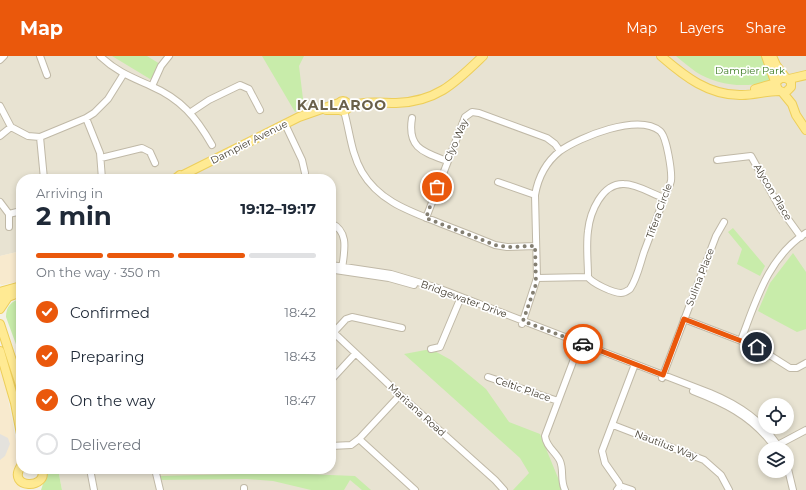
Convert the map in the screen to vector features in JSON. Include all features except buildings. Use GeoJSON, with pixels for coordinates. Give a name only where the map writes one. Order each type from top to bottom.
{"type":"FeatureCollection","features":[{"type":"Feature","properties":{"kind":"main road","name":"Dampier Avenue"},"geometry":{"type":"LineString","coordinates":[[191,174],[317,109],[404,99],[425,94],[446,85],[478,56]]}},
{"type":"Feature","properties":{"kind":"main road","name":"Dampier Avenue"},"geometry":{"type":"LineString","coordinates":[[343,107],[359,104],[404,102],[432,96],[452,86],[483,56]]}},
{"type":"Feature","properties":{"kind":"main road"},"geometry":{"type":"LineString","coordinates":[[661,56],[690,80],[726,93],[741,95],[779,87]]}},
{"type":"Feature","properties":{"kind":"main road"},"geometry":{"type":"LineString","coordinates":[[666,56],[691,76],[722,88],[747,90],[779,87],[788,92],[789,83]]}},
{"type":"Feature","properties":{"kind":"main road"},"geometry":{"type":"LineString","coordinates":[[766,56],[779,87],[792,104],[796,115],[806,130]]}},
{"type":"Feature","properties":{"kind":"main road"},"geometry":{"type":"LineString","coordinates":[[772,56],[776,66],[789,83],[806,121]]}},
{"type":"Feature","properties":{"kind":"main road"},"geometry":{"type":"LineString","coordinates":[[789,83],[806,75]]}},
{"type":"Feature","properties":{"kind":"main road"},"geometry":{"type":"LineString","coordinates":[[779,87],[780,78],[789,83],[806,80]]}},
{"type":"Feature","properties":{"kind":"main road"},"geometry":{"type":"LineString","coordinates":[[0,291],[16,287]]}},
{"type":"Feature","properties":{"kind":"main road"},"geometry":{"type":"LineString","coordinates":[[0,300],[16,294]]}},
{"type":"Feature","properties":{"kind":"main road"},"geometry":{"type":"LineString","coordinates":[[0,309],[8,297]]}},
{"type":"Feature","properties":{"kind":"main road"},"geometry":{"type":"LineString","coordinates":[[0,324],[16,373]]}},
{"type":"Feature","properties":{"kind":"main road"},"geometry":{"type":"LineString","coordinates":[[0,351],[16,408]]}},
{"type":"Feature","properties":{"kind":"main road"},"geometry":{"type":"LineString","coordinates":[[18,474],[25,490]]}},
{"type":"Feature","properties":{"kind":"main road"},"geometry":{"type":"LineString","coordinates":[[21,482],[26,486],[33,486],[39,483],[42,474]]}},
{"type":"Feature","properties":{"kind":"main road"},"geometry":{"type":"LineString","coordinates":[[40,490],[42,474]]}},
{"type":"Feature","properties":{"kind":"street"},"geometry":{"type":"LineString","coordinates":[[0,60],[4,56]]}},
{"type":"Feature","properties":{"kind":"street"},"geometry":{"type":"LineString","coordinates":[[40,56],[47,75]]}},
{"type":"Feature","properties":{"kind":"street"},"geometry":{"type":"LineString","coordinates":[[100,56],[123,75],[152,86],[174,99],[191,112],[212,145]]}},
{"type":"Feature","properties":{"kind":"street"},"geometry":{"type":"LineString","coordinates":[[152,86],[163,61],[169,56]]}},
{"type":"Feature","properties":{"kind":"street"},"geometry":{"type":"LineString","coordinates":[[0,106],[11,127],[23,134],[40,137],[86,118],[104,104],[123,75]]}},
{"type":"Feature","properties":{"kind":"street"},"geometry":{"type":"LineString","coordinates":[[191,112],[209,100],[240,85],[249,89],[260,110]]}},
{"type":"Feature","properties":{"kind":"street"},"geometry":{"type":"LineString","coordinates":[[343,107],[352,148],[365,176],[374,188],[390,202],[495,245],[507,247],[535,246]]}},
{"type":"Feature","properties":{"kind":"street","name":"Clyo Way"},"geometry":{"type":"LineString","coordinates":[[426,218],[465,117],[472,112],[479,113],[547,138],[555,144],[560,152]]}},
{"type":"Feature","properties":{"kind":"street"},"geometry":{"type":"LineString","coordinates":[[86,118],[101,158],[102,174]]}},
{"type":"Feature","properties":{"kind":"street"},"geometry":{"type":"LineString","coordinates":[[412,118],[410,130],[415,145],[425,153],[447,161]]}},
{"type":"Feature","properties":{"kind":"street","name":"Tifera Circle"},"geometry":{"type":"LineString","coordinates":[[522,322],[537,278],[535,246],[535,195],[538,182],[546,166],[560,152],[575,143],[617,126],[637,125],[656,128],[662,132],[665,140],[671,180],[631,286],[628,291],[618,293],[594,283],[588,277]]}},
{"type":"Feature","properties":{"kind":"street"},"geometry":{"type":"LineString","coordinates":[[286,126],[302,160],[305,173]]}},
{"type":"Feature","properties":{"kind":"street"},"geometry":{"type":"LineString","coordinates":[[0,136],[11,127]]}},
{"type":"Feature","properties":{"kind":"street"},"geometry":{"type":"LineString","coordinates":[[40,137],[44,174]]}},
{"type":"Feature","properties":{"kind":"street"},"geometry":{"type":"LineString","coordinates":[[101,158],[142,148],[148,150],[155,163]]}},
{"type":"Feature","properties":{"kind":"street","name":"Alycon Place"},"geometry":{"type":"LineString","coordinates":[[717,160],[751,156],[780,208],[803,235]]}},
{"type":"Feature","properties":{"kind":"street"},"geometry":{"type":"LineString","coordinates":[[498,182],[535,195]]}},
{"type":"Feature","properties":{"kind":"street"},"geometry":{"type":"LineString","coordinates":[[537,278],[588,277],[588,231],[599,198],[605,190],[614,185],[627,184],[664,198]]}},
{"type":"Feature","properties":{"kind":"street"},"geometry":{"type":"LineString","coordinates":[[0,202],[9,214],[9,227]]}},
{"type":"Feature","properties":{"kind":"street"},"geometry":{"type":"LineString","coordinates":[[9,214],[16,212]]}},
{"type":"Feature","properties":{"kind":"street","name":"Sulina Place"},"geometry":{"type":"LineString","coordinates":[[662,377],[716,236],[724,222]]}},
{"type":"Feature","properties":{"kind":"street"},"geometry":{"type":"LineString","coordinates":[[336,227],[344,238],[343,268]]}},
{"type":"Feature","properties":{"kind":"street"},"geometry":{"type":"LineString","coordinates":[[741,340],[763,284],[773,266],[803,235]]}},
{"type":"Feature","properties":{"kind":"street","name":"Bridgewater Drive"},"geometry":{"type":"LineString","coordinates":[[336,266],[389,278],[460,299],[635,366],[731,407],[755,424],[772,442]]}},
{"type":"Feature","properties":{"kind":"street","name":"Bridgewater Drive"},"geometry":{"type":"LineString","coordinates":[[336,269],[343,268]]}},
{"type":"Feature","properties":{"kind":"street"},"geometry":{"type":"LineString","coordinates":[[431,349],[440,347],[460,299]]}},
{"type":"Feature","properties":{"kind":"street"},"geometry":{"type":"LineString","coordinates":[[336,328],[348,318],[352,317],[402,328]]}},
{"type":"Feature","properties":{"kind":"street"},"geometry":{"type":"LineString","coordinates":[[684,319],[766,351],[790,368],[797,368],[806,363]]}},
{"type":"Feature","properties":{"kind":"street","name":"Maritana Road"},"geometry":{"type":"LineString","coordinates":[[336,335],[355,354],[495,480],[504,490]]}},
{"type":"Feature","properties":{"kind":"street"},"geometry":{"type":"LineString","coordinates":[[565,490],[561,481],[560,461],[547,444],[545,436],[580,345]]}},
{"type":"Feature","properties":{"kind":"street"},"geometry":{"type":"LineString","coordinates":[[336,375],[355,354]]}},
{"type":"Feature","properties":{"kind":"street"},"geometry":{"type":"LineString","coordinates":[[632,490],[618,488],[618,480],[605,463],[602,455],[635,366]]}},
{"type":"Feature","properties":{"kind":"street","name":"Celtic Place"},"geometry":{"type":"LineString","coordinates":[[488,377],[558,401]]}},
{"type":"Feature","properties":{"kind":"street"},"geometry":{"type":"LineString","coordinates":[[336,446],[351,445],[359,439],[400,395]]}},
{"type":"Feature","properties":{"kind":"street","name":"Nautilus Way"},"geometry":{"type":"LineString","coordinates":[[613,425],[704,460],[721,475],[728,490]]}},
{"type":"Feature","properties":{"kind":"street"},"geometry":{"type":"LineString","coordinates":[[787,442],[806,430]]}},
{"type":"Feature","properties":{"kind":"street"},"geometry":{"type":"LineString","coordinates":[[789,442],[806,433]]}},
{"type":"Feature","properties":{"kind":"street"},"geometry":{"type":"LineString","coordinates":[[359,439],[415,490]]}},
{"type":"Feature","properties":{"kind":"street"},"geometry":{"type":"LineString","coordinates":[[91,474],[94,490]]}},
{"type":"Feature","properties":{"kind":"street"},"geometry":{"type":"LineString","coordinates":[[152,474],[156,490]]}},
{"type":"Feature","properties":{"kind":"street"},"geometry":{"type":"LineString","coordinates":[[156,474],[160,490]]}},
{"type":"Feature","properties":{"kind":"street"},"geometry":{"type":"LineString","coordinates":[[787,478],[790,490]]}},
{"type":"Feature","properties":{"kind":"street"},"geometry":{"type":"LineString","coordinates":[[790,478],[793,490]]}},
{"type":"Feature","properties":{"kind":"shaded area"},"geometry":{"type":"Polygon","coordinates":[[[0,56],[806,56],[806,490],[62,490],[59,474],[336,474],[336,174],[16,174],[16,252],[0,256],[0,56]]]}},
{"type":"Feature","properties":{"kind":"shaded area"},"geometry":{"type":"Polygon","coordinates":[[[16,252],[16,282],[2,285],[0,284],[0,256],[16,252]]]}},
{"type":"Feature","properties":{"kind":"shaded area"},"geometry":{"type":"Polygon","coordinates":[[[0,367],[5,382],[16,441],[16,474],[19,474],[20,490],[0,490],[0,367]]]}},
{"type":"Feature","properties":{"kind":"shaded area"},"geometry":{"type":"Polygon","coordinates":[[[0,434],[8,438],[10,444],[5,456],[0,460],[0,434]]]}},
{"type":"Feature","properties":{"kind":"shaded area"},"geometry":{"type":"Polygon","coordinates":[[[160,474],[279,474],[160,476],[160,474]]]}},
{"type":"Feature","properties":{"kind":"green space"},"geometry":{"type":"Polygon","coordinates":[[[112,56],[147,56],[160,64],[154,76],[150,79],[112,56]]]}},
{"type":"Feature","properties":{"kind":"green space"},"geometry":{"type":"Polygon","coordinates":[[[262,56],[304,56],[299,66],[304,107],[295,112],[262,56]]]}},
{"type":"Feature","properties":{"kind":"green space","name":"Dampier Park"},"geometry":{"type":"Polygon","coordinates":[[[676,56],[763,56],[772,74],[769,81],[751,85],[722,83],[696,72],[676,56]]]}},
{"type":"Feature","properties":{"kind":"green space"},"geometry":{"type":"Polygon","coordinates":[[[733,228],[765,266],[760,276],[737,264],[742,249],[728,232],[733,228]]]}},
{"type":"Feature","properties":{"kind":"green space"},"geometry":{"type":"Polygon","coordinates":[[[793,253],[806,272],[806,329],[797,332],[758,311],[770,283],[793,253]]]}},
{"type":"Feature","properties":{"kind":"green space"},"geometry":{"type":"Polygon","coordinates":[[[16,300],[16,344],[6,317],[8,307],[16,300]]]}},
{"type":"Feature","properties":{"kind":"green space"},"geometry":{"type":"Polygon","coordinates":[[[431,349],[451,360],[486,389],[509,422],[540,434],[563,490],[513,490],[529,473],[520,458],[404,354],[431,349]]]}},
{"type":"Feature","properties":{"kind":"green space"},"geometry":{"type":"Polygon","coordinates":[[[59,474],[62,490],[41,490],[46,475],[59,474]]]}},
{"type":"Feature","properties":{"kind":"green space"},"geometry":{"type":"Polygon","coordinates":[[[305,474],[355,476],[371,490],[362,490],[350,480],[344,490],[311,490],[273,481],[247,479],[159,480],[160,476],[305,474]]]}},
{"type":"Feature","properties":{"kind":"way so far"},"geometry":{"type":"LineString","coordinates":[[437,187],[426,218],[502,247],[535,246],[537,278],[523,321],[583,344]]}},
{"type":"Feature","properties":{"kind":"district","name":"KALLAROO"},"geometry":{"type":"Point","coordinates":[342,105]}},
{"type":"Feature","properties":{"kind":"route"},"geometry":{"type":"LineString","coordinates":[[583,344],[663,375],[684,319],[757,347]]}}]}
